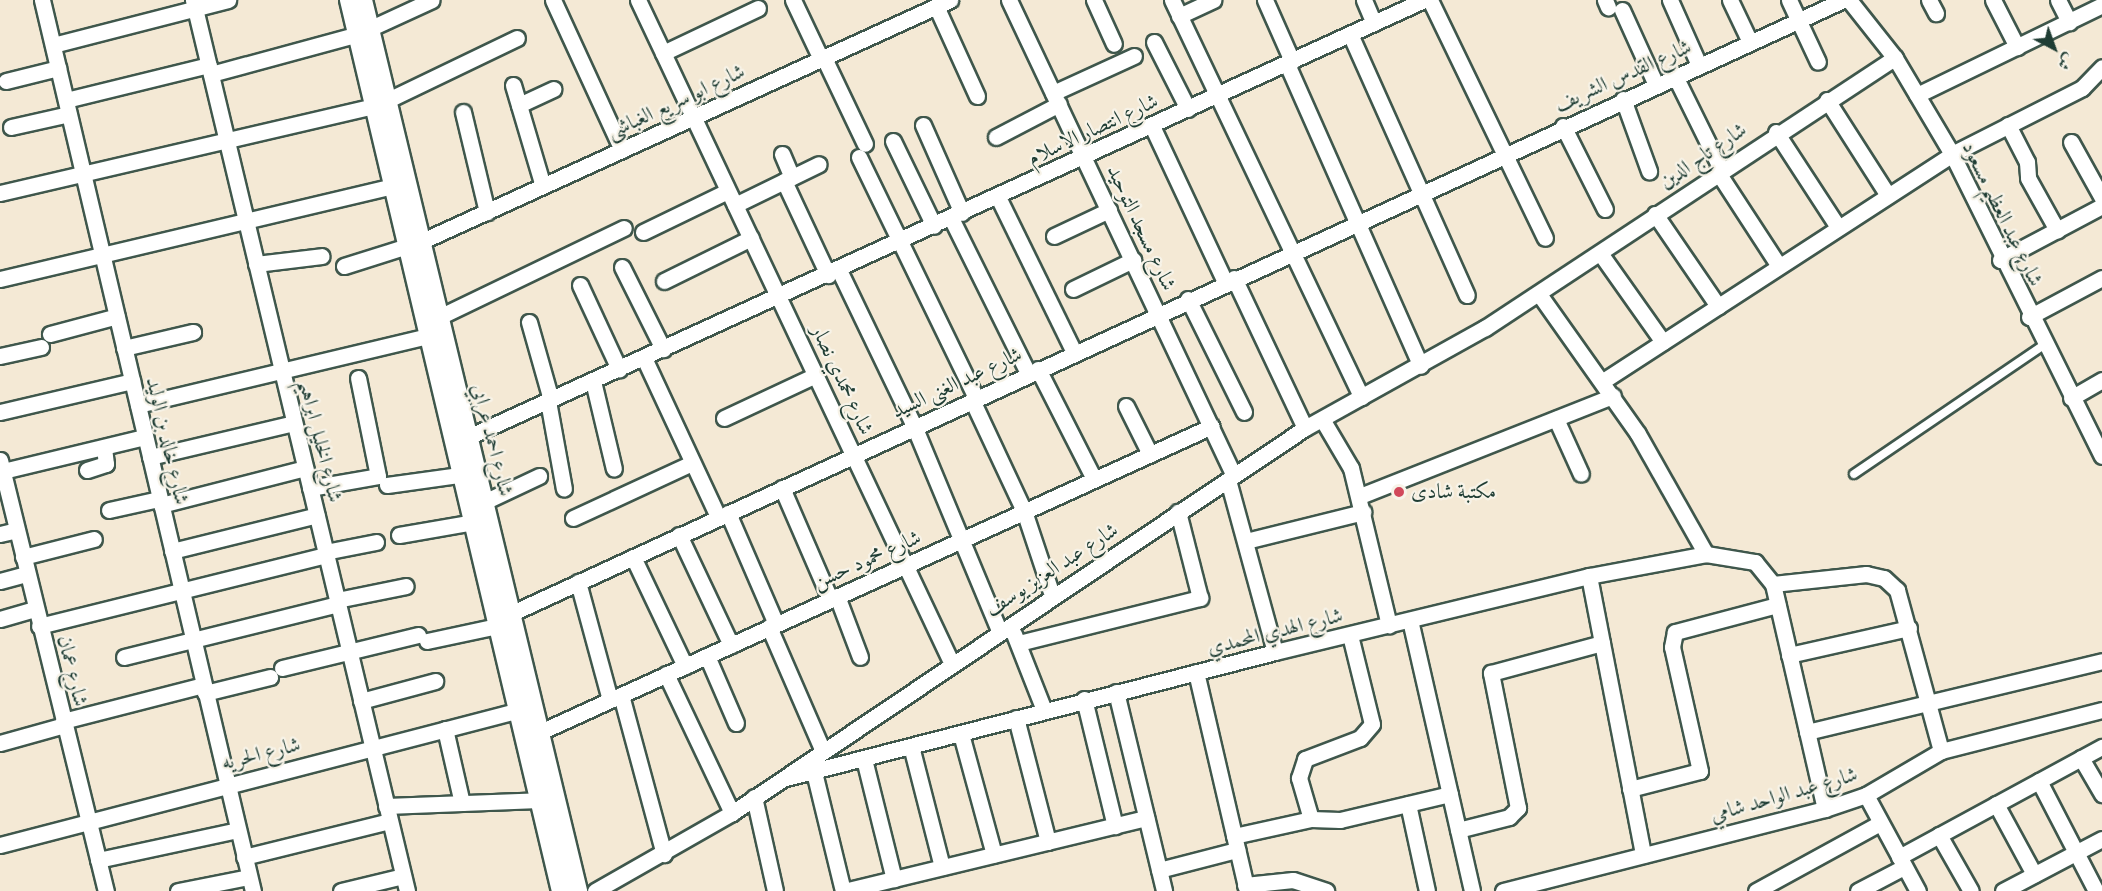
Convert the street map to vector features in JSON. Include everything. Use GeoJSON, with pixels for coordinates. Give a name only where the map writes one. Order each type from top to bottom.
{"type":"FeatureCollection","features":[{"type":"Feature","properties":{"kind":"street","name":"شارع خالد بن الوليد"},"geometry":{"type":"LineString","coordinates":[[42,0],[251,884]]}},
{"type":"Feature","properties":{"kind":"street"},"geometry":{"type":"LineString","coordinates":[[53,45],[194,4],[228,0]]}},
{"type":"Feature","properties":{"kind":"street","name":"شارع احمد عرابي"},"geometry":{"type":"LineString","coordinates":[[349,0],[364,32],[381,103],[414,244],[428,336],[481,515],[525,709],[538,800],[561,891]]}},
{"type":"Feature","properties":{"kind":"street","name":"شارع احمد عرابي"},"geometry":{"type":"LineString","coordinates":[[363,0],[364,32]]}},
{"type":"Feature","properties":{"kind":"street"},"geometry":{"type":"LineString","coordinates":[[11,127],[67,107],[210,69],[364,32],[432,0]]}},
{"type":"Feature","properties":{"kind":"street"},"geometry":{"type":"LineString","coordinates":[[553,0],[622,150]]}},
{"type":"Feature","properties":{"kind":"street","name":"شارع محمدي نصار"},"geometry":{"type":"LineString","coordinates":[[638,0],[951,662]]}},
{"type":"Feature","properties":{"kind":"street"},"geometry":{"type":"LineString","coordinates":[[793,0],[822,58],[899,242],[974,399],[1024,511],[1052,595]]}},
{"type":"Feature","properties":{"kind":"street","name":"شارع مسجد التوحيد"},"geometry":{"type":"LineString","coordinates":[[1008,0],[1212,426],[1231,478],[1275,652]]}},
{"type":"Feature","properties":{"kind":"street"},"geometry":{"type":"LineString","coordinates":[[1094,0],[1114,44]]}},
{"type":"Feature","properties":{"kind":"street"},"geometry":{"type":"LineString","coordinates":[[1172,0],[1361,397]]}},
{"type":"Feature","properties":{"kind":"street"},"geometry":{"type":"LineString","coordinates":[[1179,16],[1214,0]]}},
{"type":"Feature","properties":{"kind":"street"},"geometry":{"type":"LineString","coordinates":[[1265,0],[1357,221],[1421,366]]}},
{"type":"Feature","properties":{"kind":"street"},"geometry":{"type":"LineString","coordinates":[[1364,0],[1374,23]]}},
{"type":"Feature","properties":{"kind":"street","name":"شارع انتصار الاسلام"},"geometry":{"type":"LineString","coordinates":[[468,437],[834,272],[1424,0]]}},
{"type":"Feature","properties":{"kind":"street"},"geometry":{"type":"LineString","coordinates":[[1430,0],[1545,238]]}},
{"type":"Feature","properties":{"kind":"street"},"geometry":{"type":"LineString","coordinates":[[1670,0],[1699,65]]}},
{"type":"Feature","properties":{"kind":"street"},"geometry":{"type":"LineString","coordinates":[[1730,0],[1750,42]]}},
{"type":"Feature","properties":{"kind":"street"},"geometry":{"type":"LineString","coordinates":[[1789,0],[1818,62]]}},
{"type":"Feature","properties":{"kind":"street","name":"شارع القدس الشريف"},"geometry":{"type":"LineString","coordinates":[[1421,192],[1843,0]]}},
{"type":"Feature","properties":{"kind":"street","name":"شارع عبد العظيم مسعود"},"geometry":{"type":"LineString","coordinates":[[1850,0],[1895,58],[1952,154],[2029,317],[2102,456]]}},
{"type":"Feature","properties":{"kind":"street"},"geometry":{"type":"LineString","coordinates":[[1994,0],[2017,47]]}},
{"type":"Feature","properties":{"kind":"street"},"geometry":{"type":"LineString","coordinates":[[2058,0],[2069,21]]}},
{"type":"Feature","properties":{"kind":"street"},"geometry":{"type":"LineString","coordinates":[[937,3],[977,96]]}},
{"type":"Feature","properties":{"kind":"street","name":"شارع ابو سريع الغباشى"},"geometry":{"type":"LineString","coordinates":[[344,266],[414,244],[487,212],[937,3]]}},
{"type":"Feature","properties":{"kind":"street","name":"شارع الخليل ابراهيم"},"geometry":{"type":"LineString","coordinates":[[194,4],[405,884]]}},
{"type":"Feature","properties":{"kind":"street"},"geometry":{"type":"LineString","coordinates":[[1917,95],[2102,5]]}},
{"type":"Feature","properties":{"kind":"street"},"geometry":{"type":"LineString","coordinates":[[1612,6],[1656,85]]}},
{"type":"Feature","properties":{"kind":"street"},"geometry":{"type":"LineString","coordinates":[[663,53],[758,8]]}},
{"type":"Feature","properties":{"kind":"street"},"geometry":{"type":"LineString","coordinates":[[1350,34],[1467,294]]}},
{"type":"Feature","properties":{"kind":"street"},"geometry":{"type":"LineString","coordinates":[[0,193],[381,103],[517,38]]}},
{"type":"Feature","properties":{"kind":"street"},"geometry":{"type":"LineString","coordinates":[[1154,42],[1188,109]]}},
{"type":"Feature","properties":{"kind":"street"},"geometry":{"type":"LineString","coordinates":[[996,137],[1056,99],[1134,56]]}},
{"type":"Feature","properties":{"kind":"street","name":"شارع تاج الدين"},"geometry":{"type":"LineString","coordinates":[[1539,294],[1776,132],[1895,58]]}},
{"type":"Feature","properties":{"kind":"street"},"geometry":{"type":"LineString","coordinates":[[1604,381],[1887,194],[1952,154],[2082,88],[2102,67]]}},
{"type":"Feature","properties":{"kind":"street"},"geometry":{"type":"LineString","coordinates":[[6,81],[58,68]]}},
{"type":"Feature","properties":{"kind":"street"},"geometry":{"type":"LineString","coordinates":[[1675,76],[1719,170],[1779,266]]}},
{"type":"Feature","properties":{"kind":"street"},"geometry":{"type":"LineString","coordinates":[[513,85],[543,186]]}},
{"type":"Feature","properties":{"kind":"street"},"geometry":{"type":"LineString","coordinates":[[519,105],[553,89]]}},
{"type":"Feature","properties":{"kind":"street"},"geometry":{"type":"LineString","coordinates":[[1623,99],[1649,171]]}},
{"type":"Feature","properties":{"kind":"street"},"geometry":{"type":"LineString","coordinates":[[1827,100],[1887,194]]}},
{"type":"Feature","properties":{"kind":"street","name":"شارع احمد عرابي"},"geometry":{"type":"LineString","coordinates":[[381,103],[393,186],[439,317],[468,437],[469,474]]}},
{"type":"Feature","properties":{"kind":"street"},"geometry":{"type":"LineString","coordinates":[[463,112],[487,212]]}},
{"type":"Feature","properties":{"kind":"street"},"geometry":{"type":"LineString","coordinates":[[923,125],[957,215],[1033,371],[1094,480]]}},
{"type":"Feature","properties":{"kind":"street"},"geometry":{"type":"LineString","coordinates":[[1152,126],[1305,428]]}},
{"type":"Feature","properties":{"kind":"street"},"geometry":{"type":"LineString","coordinates":[[1563,126],[1605,209]]}},
{"type":"Feature","properties":{"kind":"street"},"geometry":{"type":"LineString","coordinates":[[2008,126],[2026,162],[2028,178],[2057,230]]}},
{"type":"Feature","properties":{"kind":"street"},"geometry":{"type":"LineString","coordinates":[[1776,132],[1838,227]]}},
{"type":"Feature","properties":{"kind":"street"},"geometry":{"type":"LineString","coordinates":[[893,141],[934,226]]}},
{"type":"Feature","properties":{"kind":"street"},"geometry":{"type":"LineString","coordinates":[[2071,142],[2102,198]]}},
{"type":"Feature","properties":{"kind":"street"},"geometry":{"type":"LineString","coordinates":[[782,154],[788,179],[914,426],[1004,627],[1018,644],[1044,710]]}},
{"type":"Feature","properties":{"kind":"street"},"geometry":{"type":"LineString","coordinates":[[735,205],[819,164]]}},
{"type":"Feature","properties":{"kind":"street"},"geometry":{"type":"LineString","coordinates":[[0,279],[245,219],[393,186]]}},
{"type":"Feature","properties":{"kind":"street"},"geometry":{"type":"LineString","coordinates":[[643,231],[728,191]]}},
{"type":"Feature","properties":{"kind":"street","name":"شارع عبد الغنى السيد"},"geometry":{"type":"LineString","coordinates":[[0,743],[64,723],[276,673],[349,652],[506,621],[578,582],[633,556],[1421,192]]}},
{"type":"Feature","properties":{"kind":"street"},"geometry":{"type":"LineString","coordinates":[[998,196],[1074,352]]}},
{"type":"Feature","properties":{"kind":"street"},"geometry":{"type":"LineString","coordinates":[[2001,260],[2102,206]]}},
{"type":"Feature","properties":{"kind":"street"},"geometry":{"type":"LineString","coordinates":[[1053,236],[1109,210]]}},
{"type":"Feature","properties":{"kind":"street"},"geometry":{"type":"LineString","coordinates":[[1655,214],[1718,306]]}},
{"type":"Feature","properties":{"kind":"street"},"geometry":{"type":"LineString","coordinates":[[439,317],[624,228]]}},
{"type":"Feature","properties":{"kind":"street"},"geometry":{"type":"LineString","coordinates":[[664,281],[751,237]]}},
{"type":"Feature","properties":{"kind":"street"},"geometry":{"type":"LineString","coordinates":[[1600,253],[1663,342]]}},
{"type":"Feature","properties":{"kind":"street"},"geometry":{"type":"LineString","coordinates":[[256,264],[322,256]]}},
{"type":"Feature","properties":{"kind":"street"},"geometry":{"type":"LineString","coordinates":[[1073,289],[1133,260]]}},
{"type":"Feature","properties":{"kind":"street"},"geometry":{"type":"LineString","coordinates":[[622,267],[663,350]]}},
{"type":"Feature","properties":{"kind":"street"},"geometry":{"type":"LineString","coordinates":[[2029,317],[2102,278]]}},
{"type":"Feature","properties":{"kind":"street"},"geometry":{"type":"LineString","coordinates":[[580,285],[619,369]]}},
{"type":"Feature","properties":{"kind":"street"},"geometry":{"type":"LineString","coordinates":[[1539,294],[1604,381],[1706,554]]}},
{"type":"Feature","properties":{"kind":"street","name":"شارع عبد العزيز يوسف"},"geometry":{"type":"LineString","coordinates":[[595,891],[664,854],[732,813],[951,662],[1305,428],[1421,366],[1539,294]]}},
{"type":"Feature","properties":{"kind":"street"},"geometry":{"type":"LineString","coordinates":[[1188,299],[1244,411]]}},
{"type":"Feature","properties":{"kind":"street"},"geometry":{"type":"LineString","coordinates":[[50,333],[117,316]]}},
{"type":"Feature","properties":{"kind":"street"},"geometry":{"type":"LineString","coordinates":[[529,321],[550,400],[564,489]]}},
{"type":"Feature","properties":{"kind":"street"},"geometry":{"type":"LineString","coordinates":[[124,348],[193,332]]}},
{"type":"Feature","properties":{"kind":"street"},"geometry":{"type":"LineString","coordinates":[[138,405],[428,336]]}},
{"type":"Feature","properties":{"kind":"street"},"geometry":{"type":"LineString","coordinates":[[0,356],[41,347]]}},
{"type":"Feature","properties":{"kind":"street"},"geometry":{"type":"LineString","coordinates":[[644,358],[693,463],[723,515],[772,626],[822,749]]}},
{"type":"Feature","properties":{"kind":"street"},"geometry":{"type":"LineString","coordinates":[[724,418],[816,375]]}},
{"type":"Feature","properties":{"kind":"street"},"geometry":{"type":"LineString","coordinates":[[310,488],[378,476],[358,378]]}},
{"type":"Feature","properties":{"kind":"street"},"geometry":{"type":"LineString","coordinates":[[2071,398],[2102,380]]}},
{"type":"Feature","properties":{"kind":"street"},"geometry":{"type":"LineString","coordinates":[[0,412],[132,381]]}},
{"type":"Feature","properties":{"kind":"street"},"geometry":{"type":"LineString","coordinates":[[593,381],[614,468]]}},
{"type":"Feature","properties":{"kind":"street"},"geometry":{"type":"LineString","coordinates":[[1360,496],[1613,396]]}},
{"type":"Feature","properties":{"kind":"street"},"geometry":{"type":"LineString","coordinates":[[1126,406],[1150,454]]}},
{"type":"Feature","properties":{"kind":"street"},"geometry":{"type":"LineString","coordinates":[[1322,419],[1339,442],[1360,496],[1389,625]]}},
{"type":"Feature","properties":{"kind":"street"},"geometry":{"type":"LineString","coordinates":[[1556,419],[1581,474]]}},
{"type":"Feature","properties":{"kind":"street"},"geometry":{"type":"LineString","coordinates":[[150,457],[294,423]]}},
{"type":"Feature","properties":{"kind":"street","name":"شارع محمود حسن"},"geometry":{"type":"LineString","coordinates":[[540,732],[1212,426]]}},
{"type":"Feature","properties":{"kind":"street"},"geometry":{"type":"LineString","coordinates":[[2,474],[145,437]]}},
{"type":"Feature","properties":{"kind":"street"},"geometry":{"type":"LineString","coordinates":[[87,470],[106,464],[104,447]]}},
{"type":"Feature","properties":{"kind":"street"},"geometry":{"type":"LineString","coordinates":[[573,518],[693,463]]}},
{"type":"Feature","properties":{"kind":"street"},"geometry":{"type":"LineString","coordinates":[[109,510],[160,502],[305,468]]}},
{"type":"Feature","properties":{"kind":"street","name":"شارع عمان"},"geometry":{"type":"LineString","coordinates":[[2,474],[106,891]]}},
{"type":"Feature","properties":{"kind":"street"},"geometry":{"type":"LineString","coordinates":[[387,485],[469,474]]}},
{"type":"Feature","properties":{"kind":"street"},"geometry":{"type":"LineString","coordinates":[[399,535],[481,515],[538,476]]}},
{"type":"Feature","properties":{"kind":"street"},"geometry":{"type":"LineString","coordinates":[[782,488],[860,657]]}},
{"type":"Feature","properties":{"kind":"street"},"geometry":{"type":"LineString","coordinates":[[1018,644],[1200,598],[1178,512]]}},
{"type":"Feature","properties":{"kind":"street"},"geometry":{"type":"LineString","coordinates":[[1246,541],[1363,512]]}},
{"type":"Feature","properties":{"kind":"street"},"geometry":{"type":"LineString","coordinates":[[172,551],[317,515]]}},
{"type":"Feature","properties":{"kind":"street"},"geometry":{"type":"LineString","coordinates":[[0,534],[17,530]]}},
{"type":"Feature","properties":{"kind":"street"},"geometry":{"type":"LineString","coordinates":[[679,535],[731,645]]}},
{"type":"Feature","properties":{"kind":"street"},"geometry":{"type":"LineString","coordinates":[[23,557],[94,539]]}},
{"type":"Feature","properties":{"kind":"street"},"geometry":{"type":"LineString","coordinates":[[39,626],[376,542]]}},
{"type":"Feature","properties":{"kind":"street","name":"شارع الهدي المحمدي"},"geometry":{"type":"LineString","coordinates":[[779,779],[961,734],[1084,699],[1589,576],[1706,554],[1755,562],[1773,584]]}},
{"type":"Feature","properties":{"kind":"street"},"geometry":{"type":"LineString","coordinates":[[633,556],[684,666]]}},
{"type":"Feature","properties":{"kind":"street"},"geometry":{"type":"LineString","coordinates":[[0,581],[27,574]]}},
{"type":"Feature","properties":{"kind":"street"},"geometry":{"type":"LineString","coordinates":[[1825,809],[1773,584],[1866,574],[1884,578],[1897,590],[1941,751]]}},
{"type":"Feature","properties":{"kind":"street"},"geometry":{"type":"LineString","coordinates":[[1589,576],[1643,855]]}},
{"type":"Feature","properties":{"kind":"street"},"geometry":{"type":"LineString","coordinates":[[578,582],[664,854]]}},
{"type":"Feature","properties":{"kind":"street"},"geometry":{"type":"LineString","coordinates":[[124,657],[406,586]]}},
{"type":"Feature","properties":{"kind":"street"},"geometry":{"type":"LineString","coordinates":[[1630,789],[1700,771],[1672,647],[1675,632],[1777,604]]}},
{"type":"Feature","properties":{"kind":"street"},"geometry":{"type":"LineString","coordinates":[[0,619],[35,609]]}},
{"type":"Feature","properties":{"kind":"street"},"geometry":{"type":"LineString","coordinates":[[1410,620],[1472,891]]}},
{"type":"Feature","properties":{"kind":"street"},"geometry":{"type":"LineString","coordinates":[[1789,655],[1909,628]]}},
{"type":"Feature","properties":{"kind":"street"},"geometry":{"type":"LineString","coordinates":[[1311,819],[1299,778],[1305,759],[1360,738],[1372,724],[1350,635]]}},
{"type":"Feature","properties":{"kind":"street"},"geometry":{"type":"LineString","coordinates":[[1458,830],[1509,817],[1518,808],[1491,673],[1602,643]]}},
{"type":"Feature","properties":{"kind":"street"},"geometry":{"type":"LineString","coordinates":[[707,656],[736,723]]}},
{"type":"Feature","properties":{"kind":"street"},"geometry":{"type":"LineString","coordinates":[[1807,732],[2102,661]]}},
{"type":"Feature","properties":{"kind":"street"},"geometry":{"type":"LineString","coordinates":[[1196,672],[1246,888],[1274,880],[1326,891]]}},
{"type":"Feature","properties":{"kind":"street"},"geometry":{"type":"LineString","coordinates":[[666,675],[732,813]]}},
{"type":"Feature","properties":{"kind":"street"},"geometry":{"type":"LineString","coordinates":[[361,701],[435,681]]}},
{"type":"Feature","properties":{"kind":"street"},"geometry":{"type":"LineString","coordinates":[[1116,692],[1164,891]]}},
{"type":"Feature","properties":{"kind":"street"},"geometry":{"type":"LineString","coordinates":[[1084,699],[1115,826]]}},
{"type":"Feature","properties":{"kind":"street","name":"شارع احمد عرابي"},"geometry":{"type":"LineString","coordinates":[[525,709],[540,732],[578,891]]}},
{"type":"Feature","properties":{"kind":"street","name":"شارع الحريه"},"geometry":{"type":"LineString","coordinates":[[0,845],[88,819],[525,709]]}},
{"type":"Feature","properties":{"kind":"street","name":"شارع عبد الواحد شامي"},"geometry":{"type":"LineString","coordinates":[[1503,891],[1825,809],[1866,795],[1941,751],[2102,710]]}},
{"type":"Feature","properties":{"kind":"street"},"geometry":{"type":"LineString","coordinates":[[1016,718],[1048,842]]}},
{"type":"Feature","properties":{"kind":"street"},"geometry":{"type":"LineString","coordinates":[[445,729],[462,803]]}},
{"type":"Feature","properties":{"kind":"street"},"geometry":{"type":"LineString","coordinates":[[961,734],[994,855]]}},
{"type":"Feature","properties":{"kind":"street"},"geometry":{"type":"LineString","coordinates":[[911,746],[942,867]]}},
{"type":"Feature","properties":{"kind":"street"},"geometry":{"type":"LineString","coordinates":[[1858,891],[1939,835],[2102,747]]}},
{"type":"Feature","properties":{"kind":"street"},"geometry":{"type":"LineString","coordinates":[[2081,758],[2102,794]]}},
{"type":"Feature","properties":{"kind":"street"},"geometry":{"type":"LineString","coordinates":[[864,759],[894,879]]}},
{"type":"Feature","properties":{"kind":"street"},"geometry":{"type":"LineString","coordinates":[[814,772],[844,891],[1146,818]]}},
{"type":"Feature","properties":{"kind":"street"},"geometry":{"type":"LineString","coordinates":[[2039,781],[2096,891]]}},
{"type":"Feature","properties":{"kind":"street"},"geometry":{"type":"LineString","coordinates":[[1159,870],[1311,819],[1340,820],[1450,794]]}},
{"type":"Feature","properties":{"kind":"street"},"geometry":{"type":"LineString","coordinates":[[1866,795],[1917,891]]}},
{"type":"Feature","properties":{"kind":"street"},"geometry":{"type":"LineString","coordinates":[[754,797],[775,891]]}},
{"type":"Feature","properties":{"kind":"street"},"geometry":{"type":"LineString","coordinates":[[244,856],[387,813],[462,803],[538,800]]}},
{"type":"Feature","properties":{"kind":"street"},"geometry":{"type":"LineString","coordinates":[[1408,804],[1427,891]]}},
{"type":"Feature","properties":{"kind":"street"},"geometry":{"type":"LineString","coordinates":[[1996,804],[2034,874]]}},
{"type":"Feature","properties":{"kind":"street"},"geometry":{"type":"LineString","coordinates":[[1756,891],[1880,823]]}},
{"type":"Feature","properties":{"kind":"street"},"geometry":{"type":"LineString","coordinates":[[98,860],[238,830]]}},
{"type":"Feature","properties":{"kind":"street"},"geometry":{"type":"LineString","coordinates":[[1939,835],[1971,891]]}},
{"type":"Feature","properties":{"kind":"street"},"geometry":{"type":"LineString","coordinates":[[2003,891],[2021,886],[2034,874],[2102,839]]}},
{"type":"Feature","properties":{"kind":"street"},"geometry":{"type":"LineString","coordinates":[[178,891],[251,884]]}},
{"type":"Feature","properties":{"kind":"street"},"geometry":{"type":"LineString","coordinates":[[341,891],[405,884]]}},
{"type":"Feature","properties":{"kind":"lane"},"geometry":{"type":"LineString","coordinates":[[1854,474],[2044,345]]}},
{"type":"Feature","properties":{"kind":"place","name":"مكتبة شادى"},"geometry":{"type":"Point","coordinates":[1399,492]}}]}
